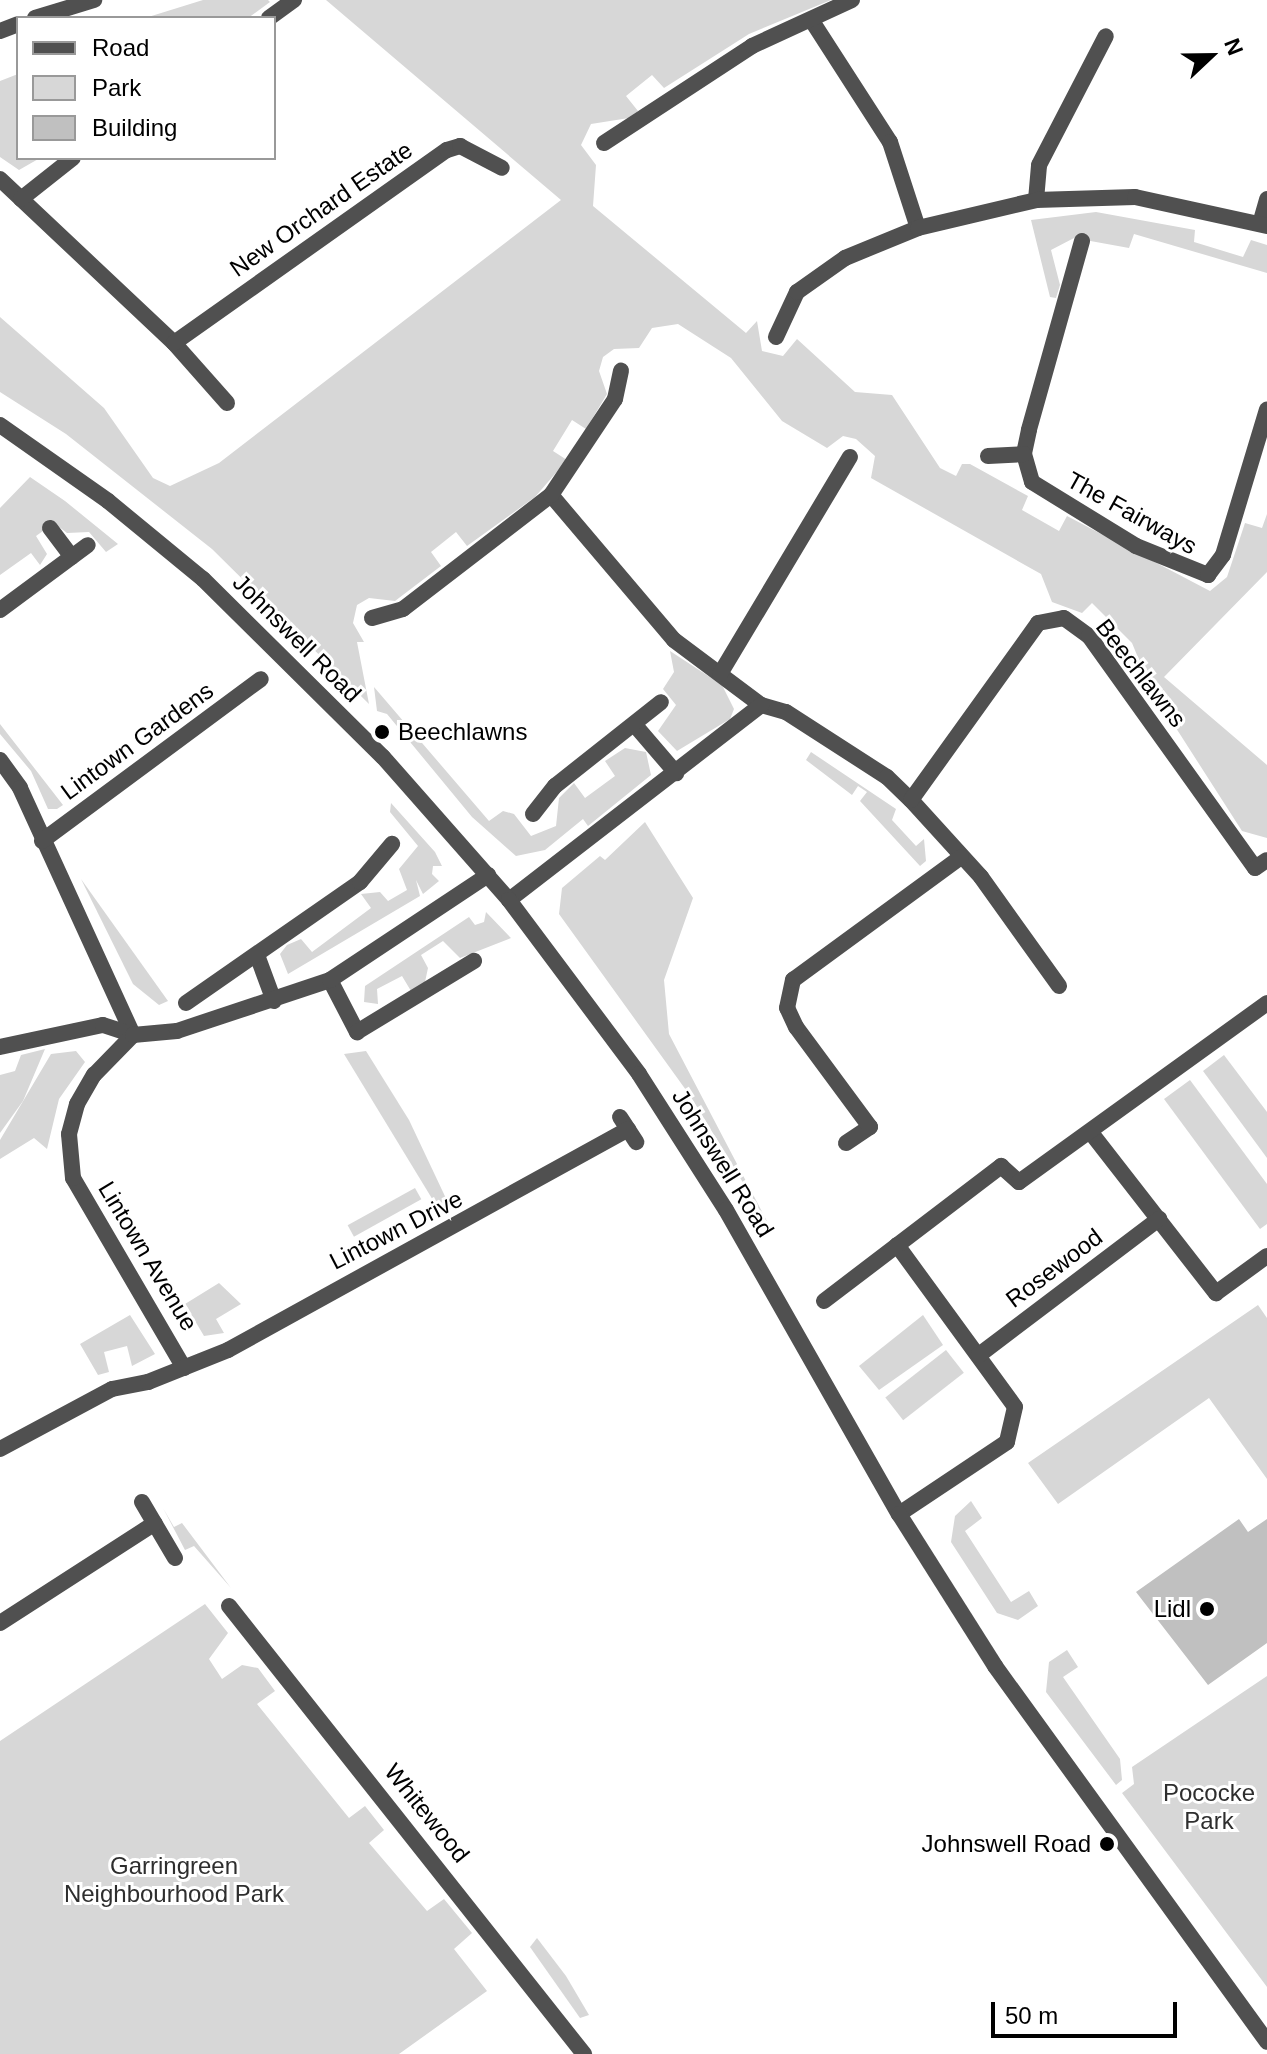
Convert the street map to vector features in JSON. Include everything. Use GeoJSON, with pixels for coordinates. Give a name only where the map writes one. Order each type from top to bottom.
{"type":"FeatureCollection","features":[{"type":"Feature","properties":{"kind":"street"},"geometry":{"type":"LineString","coordinates":[[46,16],[94,0]]}},
{"type":"Feature","properties":{"kind":"street"},"geometry":{"type":"LineString","coordinates":[[272,16],[294,0]]}},
{"type":"Feature","properties":{"kind":"street"},"geometry":{"type":"LineString","coordinates":[[604,143],[752,46],[852,0]]}},
{"type":"Feature","properties":{"kind":"street"},"geometry":{"type":"LineString","coordinates":[[812,21],[890,142],[918,228]]}},
{"type":"Feature","properties":{"kind":"street"},"geometry":{"type":"LineString","coordinates":[[1036,200],[1039,165],[1106,36]]}},
{"type":"Feature","properties":{"kind":"street","name":"New Orchard Estate"},"geometry":{"type":"LineString","coordinates":[[174,343],[447,150],[460,146],[502,168]]}},
{"type":"Feature","properties":{"kind":"street"},"geometry":{"type":"LineString","coordinates":[[21,199],[70,160]]}},
{"type":"Feature","properties":{"kind":"street"},"geometry":{"type":"LineString","coordinates":[[0,179],[174,343],[227,403]]}},
{"type":"Feature","properties":{"kind":"street"},"geometry":{"type":"LineString","coordinates":[[776,337],[797,292],[826,269],[918,228],[1036,200],[1135,197],[1264,225],[1267,199]]}},
{"type":"Feature","properties":{"kind":"street"},"geometry":{"type":"LineString","coordinates":[[988,456],[1024,454],[1082,241]]}},
{"type":"Feature","properties":{"kind":"street"},"geometry":{"type":"LineString","coordinates":[[372,618],[403,609],[551,495],[615,399],[621,371]]}},
{"type":"Feature","properties":{"kind":"street","name":"The Fairways"},"geometry":{"type":"LineString","coordinates":[[1024,454],[1032,482],[1055,500],[1189,573],[1208,575],[1223,555],[1267,409]]}},
{"type":"Feature","properties":{"kind":"street","name":"Johnswell Road"},"geometry":{"type":"LineString","coordinates":[[0,425],[108,501],[203,579],[383,757],[509,900],[639,1074],[726,1210],[899,1514],[995,1666],[1267,2042]]}},
{"type":"Feature","properties":{"kind":"street"},"geometry":{"type":"LineString","coordinates":[[720,674],[850,457]]}},
{"type":"Feature","properties":{"kind":"street"},"geometry":{"type":"LineString","coordinates":[[551,495],[652,621],[761,705],[786,712],[887,777],[911,800],[961,857],[1059,986]]}},
{"type":"Feature","properties":{"kind":"street"},"geometry":{"type":"LineString","coordinates":[[50,528],[72,557]]}},
{"type":"Feature","properties":{"kind":"street"},"geometry":{"type":"LineString","coordinates":[[0,610],[88,545]]}},
{"type":"Feature","properties":{"kind":"street","name":"Beechlawns"},"geometry":{"type":"LineString","coordinates":[[911,800],[1038,623],[1064,618],[1089,636],[1255,868],[1267,860]]}},
{"type":"Feature","properties":{"kind":"street","name":"Lintown Gardens"},"geometry":{"type":"LineString","coordinates":[[42,841],[261,679]]}},
{"type":"Feature","properties":{"kind":"street"},"geometry":{"type":"LineString","coordinates":[[533,814],[555,786],[661,702]]}},
{"type":"Feature","properties":{"kind":"street"},"geometry":{"type":"LineString","coordinates":[[509,900],[761,705]]}},
{"type":"Feature","properties":{"kind":"street"},"geometry":{"type":"LineString","coordinates":[[634,724],[676,773]]}},
{"type":"Feature","properties":{"kind":"street"},"geometry":{"type":"LineString","coordinates":[[0,760],[20,788],[133,1035]]}},
{"type":"Feature","properties":{"kind":"street"},"geometry":{"type":"LineString","coordinates":[[186,1003],[360,882],[392,844]]}},
{"type":"Feature","properties":{"kind":"street"},"geometry":{"type":"LineString","coordinates":[[846,1143],[870,1127],[796,1027],[787,1008],[793,980],[961,857]]}},
{"type":"Feature","properties":{"kind":"street"},"geometry":{"type":"LineString","coordinates":[[0,1047],[103,1025],[133,1035],[177,1031],[274,1001],[330,980],[488,875]]}},
{"type":"Feature","properties":{"kind":"street"},"geometry":{"type":"LineString","coordinates":[[257,955],[274,1001]]}},
{"type":"Feature","properties":{"kind":"street"},"geometry":{"type":"LineString","coordinates":[[330,980],[357,1032],[474,961]]}},
{"type":"Feature","properties":{"kind":"street"},"geometry":{"type":"LineString","coordinates":[[824,1301],[1001,1166],[1019,1182],[1092,1134],[1267,1003]]}},
{"type":"Feature","properties":{"kind":"street","name":"Lintown Avenue"},"geometry":{"type":"LineString","coordinates":[[0,1449],[99,1395],[184,1368],[73,1178],[68,1159],[77,1104],[101,1064],[133,1035]]}},
{"type":"Feature","properties":{"kind":"street","name":"Lintown Drive"},"geometry":{"type":"LineString","coordinates":[[184,1368],[228,1350],[628,1130]]}},
{"type":"Feature","properties":{"kind":"street"},"geometry":{"type":"LineString","coordinates":[[1092,1134],[1216,1293],[1267,1256]]}},
{"type":"Feature","properties":{"kind":"street","name":"Rosewood"},"geometry":{"type":"LineString","coordinates":[[979,1355],[1159,1219]]}},
{"type":"Feature","properties":{"kind":"street"},"geometry":{"type":"LineString","coordinates":[[897,1245],[1015,1407],[1007,1442],[899,1514]]}},
{"type":"Feature","properties":{"kind":"street"},"geometry":{"type":"LineString","coordinates":[[142,1502],[175,1558]]}},
{"type":"Feature","properties":{"kind":"street"},"geometry":{"type":"LineString","coordinates":[[0,1623],[155,1523]]}},
{"type":"Feature","properties":{"kind":"street","name":"Whitewood"},"geometry":{"type":"LineString","coordinates":[[229,1606],[584,2054]]}},
{"type":"Feature","properties":{"kind":"green space"},"geometry":{"type":"Polygon","coordinates":[[[203,0],[270,2],[251,16],[151,16],[203,0]]]}},
{"type":"Feature","properties":{"kind":"green space"},"geometry":{"type":"Polygon","coordinates":[[[326,0],[831,0],[749,34],[664,88],[652,75],[626,96],[638,111],[629,118],[591,124],[581,145],[596,165],[593,206],[746,333],[757,321],[762,351],[783,356],[797,339],[855,392],[892,395],[940,468],[956,476],[962,464],[970,464],[1028,496],[1022,510],[1059,531],[1067,516],[1210,591],[1227,577],[1245,523],[1262,528],[1267,514],[1267,572],[1164,677],[1267,765],[1267,838],[1242,831],[1151,689],[1132,643],[1092,603],[1082,613],[1052,602],[1041,574],[871,478],[875,456],[856,439],[843,436],[827,448],[782,421],[731,358],[678,324],[652,328],[639,348],[614,349],[603,357],[599,371],[607,394],[586,429],[572,420],[553,451],[567,460],[535,497],[467,546],[456,532],[431,552],[441,566],[395,601],[369,598],[357,605],[353,623],[364,642],[357,642],[369,704],[212,549],[66,434],[0,392],[0,317],[104,408],[153,478],[170,486],[219,463],[561,200],[326,0]]]}},
{"type":"Feature","properties":{"kind":"green space"},"geometry":{"type":"Polygon","coordinates":[[[16,75],[16,160],[36,160],[19,170],[0,157],[0,81],[16,75]]]}},
{"type":"Feature","properties":{"kind":"green space"},"geometry":{"type":"Polygon","coordinates":[[[1096,212],[1195,230],[1194,242],[1243,257],[1251,240],[1267,245],[1267,273],[1134,234],[1129,248],[1074,238],[1051,250],[1060,285],[1056,298],[1050,297],[1031,220],[1096,212]]]}},
{"type":"Feature","properties":{"kind":"green space"},"geometry":{"type":"Polygon","coordinates":[[[30,477],[118,544],[106,552],[89,532],[67,533],[54,523],[36,536],[47,554],[40,565],[31,553],[0,575],[0,508],[30,477]]]}},
{"type":"Feature","properties":{"kind":"green space"},"geometry":{"type":"Polygon","coordinates":[[[670,651],[722,685],[734,709],[730,719],[677,751],[658,731],[676,705],[663,689],[674,672],[670,651]]]}},
{"type":"Feature","properties":{"kind":"green space"},"geometry":{"type":"Polygon","coordinates":[[[374,687],[489,821],[503,811],[514,814],[531,836],[556,826],[559,798],[574,783],[585,798],[615,776],[605,761],[625,748],[646,752],[651,775],[588,826],[583,819],[545,850],[516,856],[472,817],[387,714],[377,711],[374,687]]]}},
{"type":"Feature","properties":{"kind":"green space"},"geometry":{"type":"Polygon","coordinates":[[[0,724],[63,805],[48,809],[31,771],[0,734],[0,724]]]}},
{"type":"Feature","properties":{"kind":"green space"},"geometry":{"type":"Polygon","coordinates":[[[811,752],[896,809],[892,820],[916,846],[924,839],[926,861],[920,866],[860,801],[867,792],[858,786],[852,795],[806,760],[811,752]]]}},
{"type":"Feature","properties":{"kind":"green space"},"geometry":{"type":"Polygon","coordinates":[[[391,803],[435,852],[442,866],[433,866],[432,874],[439,881],[423,894],[416,880],[420,896],[288,974],[280,954],[287,945],[301,939],[312,952],[371,908],[361,894],[380,892],[388,901],[407,890],[399,869],[418,846],[390,812],[391,803]]]}},
{"type":"Feature","properties":{"kind":"green space"},"geometry":{"type":"Polygon","coordinates":[[[645,822],[693,898],[664,980],[669,1034],[770,1227],[691,1097],[559,914],[562,888],[600,856],[605,860],[645,822]]]}},
{"type":"Feature","properties":{"kind":"green space"},"geometry":{"type":"Polygon","coordinates":[[[81,879],[168,1001],[159,1005],[133,984],[81,879]]]}},
{"type":"Feature","properties":{"kind":"green space"},"geometry":{"type":"Polygon","coordinates":[[[486,912],[511,938],[460,958],[443,941],[421,955],[428,968],[425,982],[411,991],[402,976],[377,989],[378,1004],[364,1002],[365,986],[469,917],[475,925],[484,922],[486,912]]]}},
{"type":"Feature","properties":{"kind":"green space"},"geometry":{"type":"Polygon","coordinates":[[[45,1049],[23,1101],[0,1133],[0,1075],[15,1071],[21,1055],[45,1049]]]}},
{"type":"Feature","properties":{"kind":"green space"},"geometry":{"type":"Polygon","coordinates":[[[76,1051],[85,1062],[59,1099],[47,1149],[34,1138],[0,1159],[0,1140],[51,1054],[76,1051]]]}},
{"type":"Feature","properties":{"kind":"green space"},"geometry":{"type":"Polygon","coordinates":[[[366,1051],[409,1120],[451,1209],[442,1215],[344,1054],[366,1051]]]}},
{"type":"Feature","properties":{"kind":"green space"},"geometry":{"type":"Polygon","coordinates":[[[1224,1055],[1267,1112],[1267,1158],[1203,1071],[1224,1055]]]}},
{"type":"Feature","properties":{"kind":"green space"},"geometry":{"type":"Polygon","coordinates":[[[1190,1080],[1267,1184],[1267,1224],[1260,1229],[1164,1099],[1190,1080]]]}},
{"type":"Feature","properties":{"kind":"green space"},"geometry":{"type":"Polygon","coordinates":[[[415,1188],[421,1199],[354,1237],[348,1225],[415,1188]]]}},
{"type":"Feature","properties":{"kind":"green space"},"geometry":{"type":"Polygon","coordinates":[[[219,1283],[241,1304],[216,1319],[224,1333],[204,1336],[185,1304],[219,1283]]]}},
{"type":"Feature","properties":{"kind":"green space"},"geometry":{"type":"Polygon","coordinates":[[[1258,1305],[1267,1318],[1267,1479],[1209,1398],[1058,1504],[1028,1463],[1258,1305]]]}},
{"type":"Feature","properties":{"kind":"green space"},"geometry":{"type":"Polygon","coordinates":[[[130,1315],[155,1354],[132,1366],[127,1346],[104,1352],[109,1372],[98,1375],[80,1344],[130,1315]]]}},
{"type":"Feature","properties":{"kind":"green space"},"geometry":{"type":"Polygon","coordinates":[[[923,1315],[943,1345],[879,1390],[859,1366],[923,1315]]]}},
{"type":"Feature","properties":{"kind":"green space"},"geometry":{"type":"Polygon","coordinates":[[[946,1350],[964,1373],[903,1420],[885,1397],[946,1350]]]}},
{"type":"Feature","properties":{"kind":"green space"},"geometry":{"type":"Polygon","coordinates":[[[971,1501],[982,1518],[965,1531],[1011,1602],[1029,1591],[1038,1606],[1018,1620],[997,1613],[951,1542],[955,1516],[971,1501]]]}},
{"type":"Feature","properties":{"kind":"green space"},"geometry":{"type":"Polygon","coordinates":[[[163,1508],[174,1527],[182,1523],[231,1588],[194,1546],[185,1550],[163,1508]]]}},
{"type":"Feature","properties":{"kind":"green space","name":"Garringreen Neighbourhood Park"},"geometry":{"type":"Polygon","coordinates":[[[205,1604],[228,1633],[209,1659],[222,1679],[242,1665],[258,1668],[275,1691],[257,1704],[349,1818],[365,1806],[384,1830],[369,1843],[427,1911],[444,1899],[472,1933],[454,1949],[487,1991],[399,2054],[0,2054],[0,1741],[205,1604]]]}},
{"type":"Feature","properties":{"kind":"green space"},"geometry":{"type":"Polygon","coordinates":[[[1067,1650],[1078,1667],[1063,1677],[1120,1759],[1122,1780],[1116,1785],[1046,1692],[1049,1662],[1067,1650]]]}},
{"type":"Feature","properties":{"kind":"green space","name":"Pococke Park"},"geometry":{"type":"Polygon","coordinates":[[[1267,1676],[1267,1987],[1122,1793],[1134,1784],[1132,1767],[1267,1676]]]}},
{"type":"Feature","properties":{"kind":"green space"},"geometry":{"type":"Polygon","coordinates":[[[537,1938],[566,1976],[589,2015],[580,2018],[530,1947],[537,1938]]]}},
{"type":"Feature","properties":{"kind":"building","name":"Lidl"},"geometry":{"type":"Polygon","coordinates":[[[1239,1519],[1248,1532],[1267,1519],[1267,1643],[1208,1685],[1136,1592],[1239,1519]]]}},
{"type":"Feature","properties":{"kind":"place","name":"Beechlawns"},"geometry":{"type":"Point","coordinates":[382,732]}},
{"type":"Feature","properties":{"kind":"place","name":"Lidl"},"geometry":{"type":"Point","coordinates":[1207,1609]}},
{"type":"Feature","properties":{"kind":"place","name":"Johnswell Road"},"geometry":{"type":"Point","coordinates":[1107,1844]}}]}
